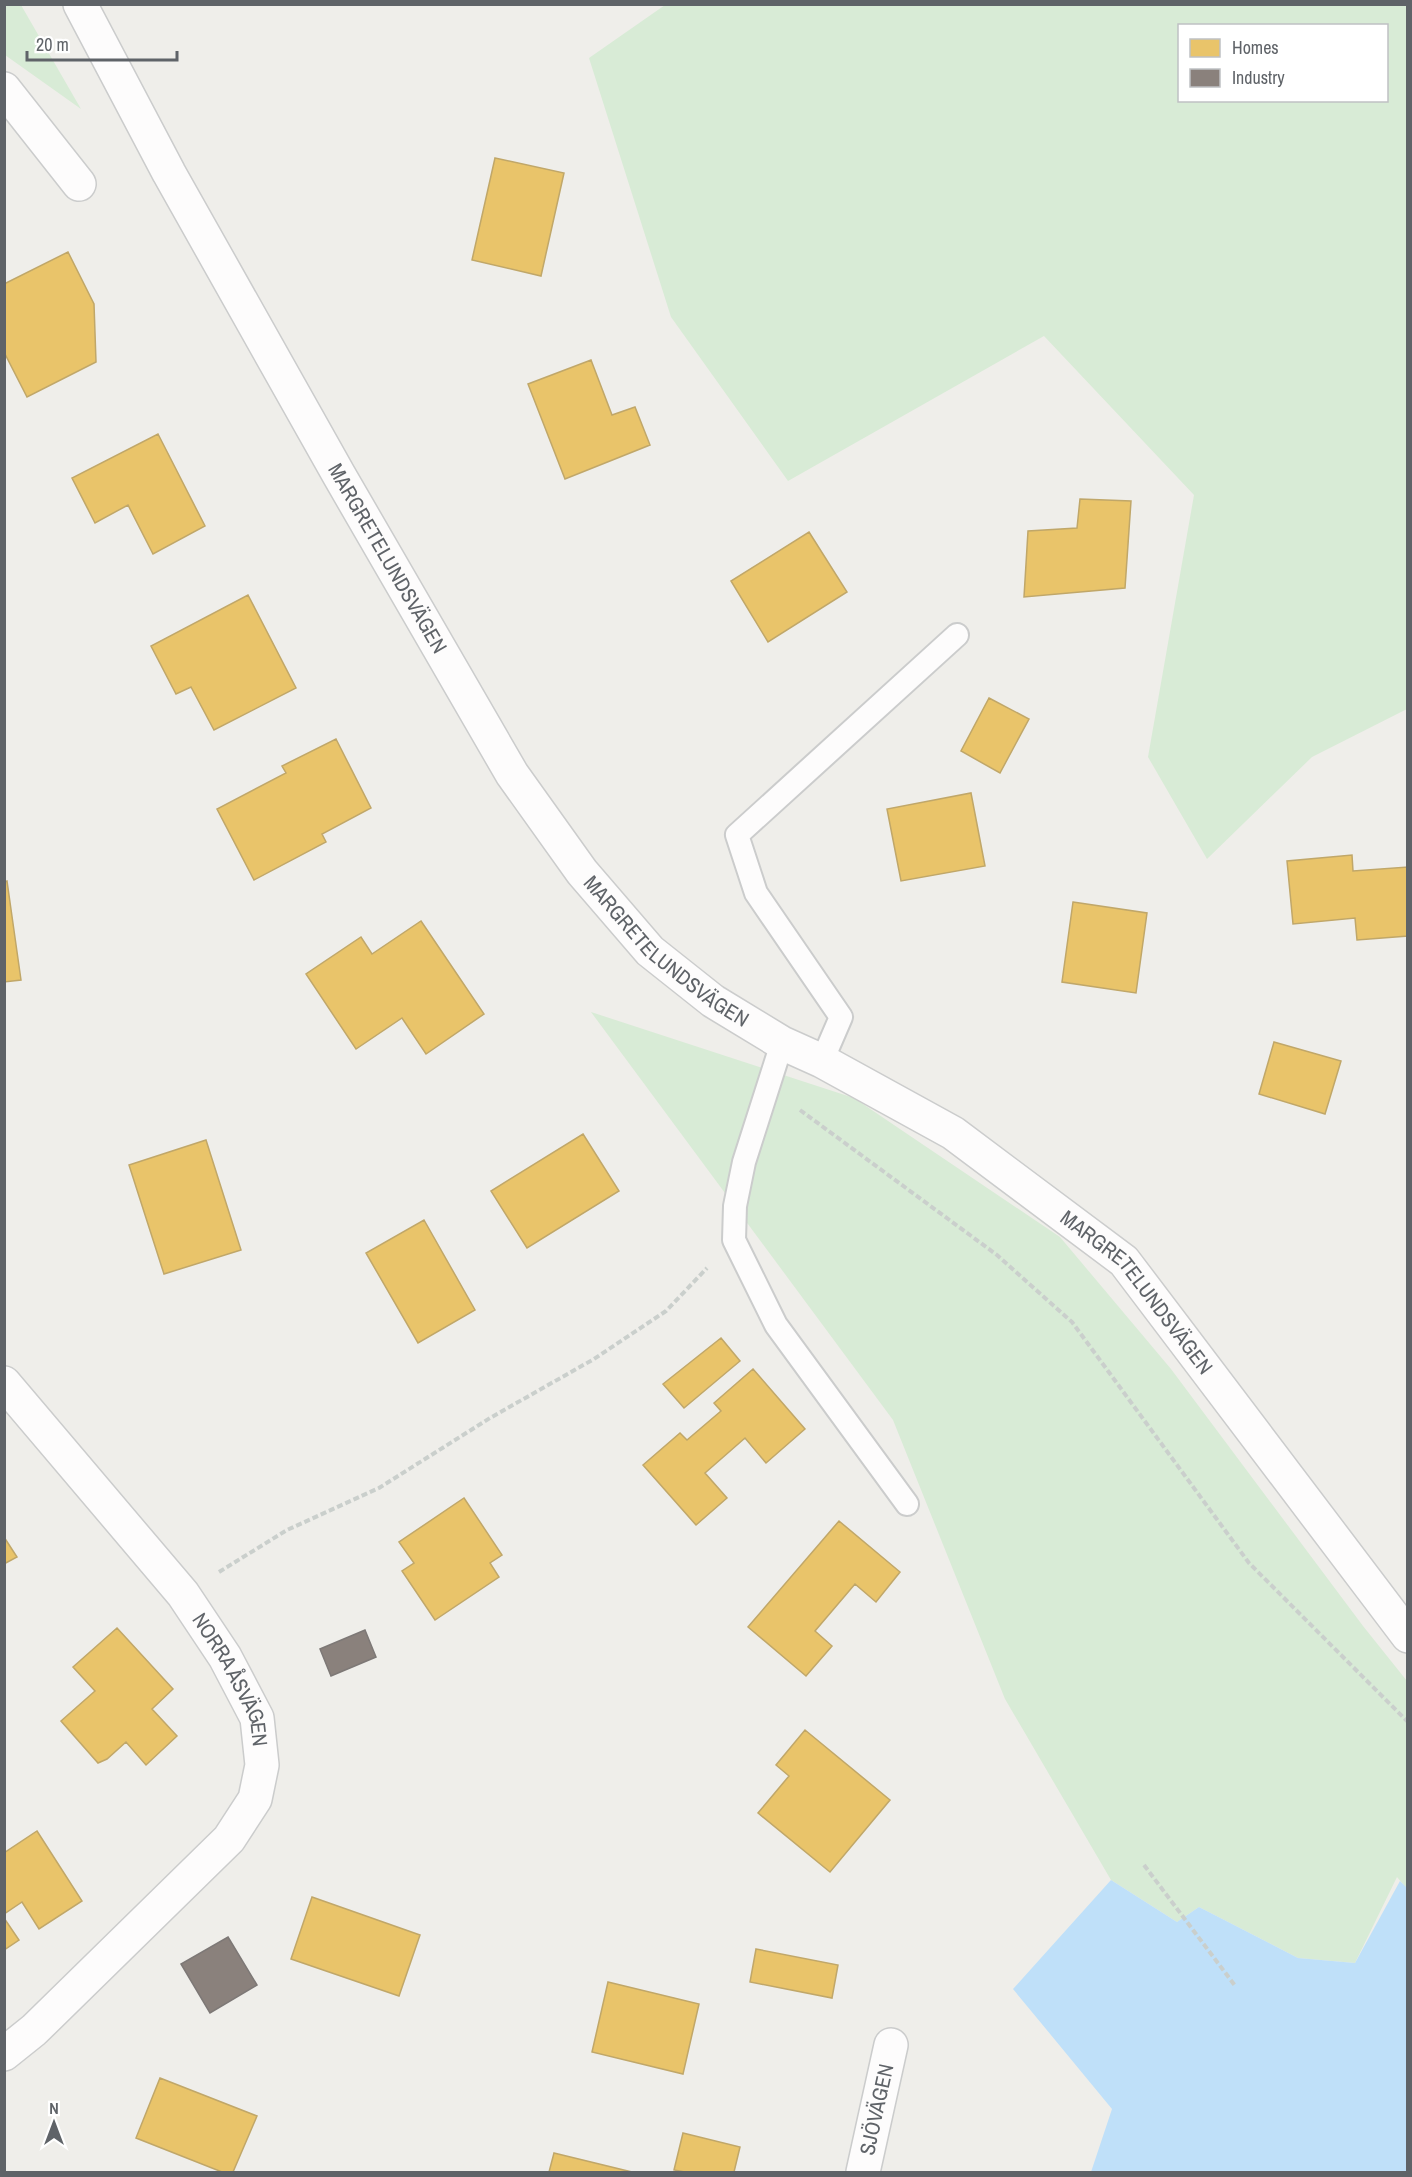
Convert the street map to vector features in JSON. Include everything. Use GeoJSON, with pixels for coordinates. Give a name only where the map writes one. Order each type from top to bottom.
{"type":"FeatureCollection","features":[{"type":"Feature","properties":{"kind":"street","name":"MARGRETELUNDSVÄGEN"},"geometry":{"type":"LineString","coordinates":[[80,4],[169,173],[333,465],[512,774],[582,872],[650,951],[713,1001],[782,1043],[822,1061],[953,1133],[1124,1261],[1407,1636]]}},
{"type":"Feature","properties":{"kind":"street"},"geometry":{"type":"LineString","coordinates":[[4,89],[79,184]]}},
{"type":"Feature","properties":{"kind":"street","name":"NORRA ÅSVÄGEN"},"geometry":{"type":"LineString","coordinates":[[4,1383],[183,1594],[225,1657],[256,1718],[262,1765],[255,1799],[229,1839],[34,2030],[4,2054]]}},
{"type":"Feature","properties":{"kind":"street","name":"SJÖVÄGEN"},"geometry":{"type":"LineString","coordinates":[[863,2172],[891,2044]]}},
{"type":"Feature","properties":{"kind":"lane"},"geometry":{"type":"LineString","coordinates":[[822,1061],[841,1017],[756,893],[737,835],[957,635]]}},
{"type":"Feature","properties":{"kind":"lane"},"geometry":{"type":"LineString","coordinates":[[782,1043],[744,1162],[735,1206],[734,1240],[776,1325],[907,1504]]}},
{"type":"Feature","properties":{"kind":"path"},"geometry":{"type":"LineString","coordinates":[[183,1594],[287,1530],[379,1488],[490,1418],[594,1359],[666,1311],[734,1240]]}},
{"type":"Feature","properties":{"kind":"path"},"geometry":{"type":"LineString","coordinates":[[1144,1865],[1236,1987]]}},
{"type":"Feature","properties":{"kind":"green space"},"geometry":{"type":"Polygon","coordinates":[[[5,4],[21,5],[81,109],[5,55],[5,4]]]}},
{"type":"Feature","properties":{"kind":"green space"},"geometry":{"type":"Polygon","coordinates":[[[665,5],[1407,5],[1407,709],[1312,757],[1207,859],[1148,757],[1194,495],[1044,336],[788,481],[671,317],[589,58],[665,5]]]}},
{"type":"Feature","properties":{"kind":"green space"},"geometry":{"type":"Polygon","coordinates":[[[591,1012],[854,1098],[1060,1237],[1171,1369],[1363,1626],[1407,1681],[1407,1889],[1397,1877],[1355,1963],[1298,1958],[1199,1907],[1177,1922],[1111,1880],[1005,1699],[893,1420],[591,1012]]]}},
{"type":"Feature","properties":{"kind":"water"},"geometry":{"type":"Polygon","coordinates":[[[1111,1880],[1177,1922],[1199,1907],[1298,1958],[1355,1963],[1400,1881],[1408,1889],[1407,2172],[1091,2172],[1112,2109],[1013,1989],[1111,1880]]]}},
{"type":"Feature","properties":{"kind":"building: Homes"},"geometry":{"type":"Polygon","coordinates":[[[495,158],[564,173],[541,276],[472,260],[495,158]]]}},
{"type":"Feature","properties":{"kind":"building: Homes"},"geometry":{"type":"Polygon","coordinates":[[[68,252],[94,304],[96,362],[27,397],[4,352],[4,284],[68,252]]]}},
{"type":"Feature","properties":{"kind":"building: Homes"},"geometry":{"type":"Polygon","coordinates":[[[591,360],[612,415],[635,407],[650,445],[565,479],[528,384],[591,360]]]}},
{"type":"Feature","properties":{"kind":"building: Homes"},"geometry":{"type":"Polygon","coordinates":[[[158,434],[205,526],[153,554],[128,505],[95,523],[72,478],[158,434]]]}},
{"type":"Feature","properties":{"kind":"building: Homes"},"geometry":{"type":"Polygon","coordinates":[[[1080,499],[1131,501],[1125,588],[1024,597],[1028,531],[1077,528],[1080,499]]]}},
{"type":"Feature","properties":{"kind":"building: Homes"},"geometry":{"type":"Polygon","coordinates":[[[809,532],[847,592],[768,642],[731,581],[809,532]]]}},
{"type":"Feature","properties":{"kind":"building: Homes"},"geometry":{"type":"Polygon","coordinates":[[[248,595],[296,688],[214,730],[191,687],[176,694],[151,646],[248,595]]]}},
{"type":"Feature","properties":{"kind":"building: Homes"},"geometry":{"type":"Polygon","coordinates":[[[989,698],[1029,719],[1000,773],[961,751],[989,698]]]}},
{"type":"Feature","properties":{"kind":"building: Homes"},"geometry":{"type":"Polygon","coordinates":[[[336,739],[371,808],[322,834],[326,842],[254,880],[217,809],[286,773],[282,766],[336,739]]]}},
{"type":"Feature","properties":{"kind":"building: Homes"},"geometry":{"type":"Polygon","coordinates":[[[971,793],[985,866],[901,881],[887,809],[971,793]]]}},
{"type":"Feature","properties":{"kind":"building: Homes"},"geometry":{"type":"Polygon","coordinates":[[[1352,855],[1353,871],[1408,867],[1408,936],[1357,940],[1355,918],[1293,924],[1287,861],[1352,855]]]}},
{"type":"Feature","properties":{"kind":"building: Homes"},"geometry":{"type":"Polygon","coordinates":[[[7,881],[21,980],[4,982],[4,882],[7,881]]]}},
{"type":"Feature","properties":{"kind":"building: Homes"},"geometry":{"type":"Polygon","coordinates":[[[1073,902],[1147,913],[1136,993],[1062,982],[1073,902]]]}},
{"type":"Feature","properties":{"kind":"building: Homes"},"geometry":{"type":"Polygon","coordinates":[[[421,921],[484,1014],[426,1054],[402,1018],[356,1049],[306,974],[361,937],[372,954],[421,921]]]}},
{"type":"Feature","properties":{"kind":"building: Homes"},"geometry":{"type":"Polygon","coordinates":[[[1274,1042],[1341,1061],[1325,1114],[1259,1094],[1274,1042]]]}},
{"type":"Feature","properties":{"kind":"building: Homes"},"geometry":{"type":"Polygon","coordinates":[[[583,1134],[619,1191],[527,1248],[491,1191],[583,1134]]]}},
{"type":"Feature","properties":{"kind":"building: Homes"},"geometry":{"type":"Polygon","coordinates":[[[206,1140],[241,1250],[164,1274],[129,1165],[206,1140]]]}},
{"type":"Feature","properties":{"kind":"building: Homes"},"geometry":{"type":"Polygon","coordinates":[[[424,1220],[475,1310],[418,1343],[366,1253],[424,1220]]]}},
{"type":"Feature","properties":{"kind":"building: Homes"},"geometry":{"type":"Polygon","coordinates":[[[721,1338],[740,1361],[684,1408],[663,1384],[721,1338]]]}},
{"type":"Feature","properties":{"kind":"building: Homes"},"geometry":{"type":"Polygon","coordinates":[[[753,1369],[805,1429],[766,1463],[745,1438],[705,1473],[727,1498],[696,1525],[643,1465],[680,1433],[687,1440],[721,1411],[714,1403],[753,1369]]]}},
{"type":"Feature","properties":{"kind":"building: Homes"},"geometry":{"type":"Polygon","coordinates":[[[464,1498],[502,1555],[490,1563],[499,1577],[435,1620],[402,1571],[414,1563],[399,1542],[464,1498]]]}},
{"type":"Feature","properties":{"kind":"building: Homes"},"geometry":{"type":"Polygon","coordinates":[[[839,1521],[900,1572],[876,1602],[855,1584],[815,1631],[832,1646],[806,1676],[748,1627],[839,1521]]]}},
{"type":"Feature","properties":{"kind":"building: Homes"},"geometry":{"type":"Polygon","coordinates":[[[4,1537],[17,1557],[4,1564],[4,1537]]]}},
{"type":"Feature","properties":{"kind":"building: Homes"},"geometry":{"type":"Polygon","coordinates":[[[117,1628],[173,1689],[152,1709],[177,1736],[146,1765],[126,1742],[107,1759],[98,1763],[61,1721],[95,1691],[73,1667],[117,1628]]]}},
{"type":"Feature","properties":{"kind":"building: Homes"},"geometry":{"type":"Polygon","coordinates":[[[805,1730],[890,1800],[830,1872],[758,1813],[789,1776],[776,1765],[805,1730]]]}},
{"type":"Feature","properties":{"kind":"building: Homes"},"geometry":{"type":"Polygon","coordinates":[[[37,1831],[82,1901],[39,1929],[22,1902],[4,1914],[4,1853],[37,1831]]]}},
{"type":"Feature","properties":{"kind":"building: Homes"},"geometry":{"type":"Polygon","coordinates":[[[312,1897],[420,1935],[399,1996],[291,1959],[312,1897]]]}},
{"type":"Feature","properties":{"kind":"building: Homes"},"geometry":{"type":"Polygon","coordinates":[[[4,1918],[19,1940],[4,1950],[4,1918]]]}},
{"type":"Feature","properties":{"kind":"building: Homes"},"geometry":{"type":"Polygon","coordinates":[[[756,1949],[838,1965],[832,1998],[750,1982],[756,1949]]]}},
{"type":"Feature","properties":{"kind":"building: Homes"},"geometry":{"type":"Polygon","coordinates":[[[608,1982],[699,2004],[683,2074],[592,2052],[608,1982]]]}},
{"type":"Feature","properties":{"kind":"building: Homes"},"geometry":{"type":"Polygon","coordinates":[[[160,2078],[257,2116],[233,2172],[222,2172],[136,2138],[160,2078]]]}},
{"type":"Feature","properties":{"kind":"building: Homes"},"geometry":{"type":"Polygon","coordinates":[[[683,2133],[740,2147],[734,2172],[674,2170],[683,2133]]]}},
{"type":"Feature","properties":{"kind":"building: Homes"},"geometry":{"type":"Polygon","coordinates":[[[554,2153],[632,2172],[549,2172],[554,2153]]]}},
{"type":"Feature","properties":{"kind":"building: Industry"},"geometry":{"type":"Polygon","coordinates":[[[365,1630],[376,1657],[331,1676],[320,1649],[365,1630]]]}},
{"type":"Feature","properties":{"kind":"building: Industry"},"geometry":{"type":"Polygon","coordinates":[[[228,1937],[257,1985],[210,2013],[181,1964],[228,1937]]]}}]}
